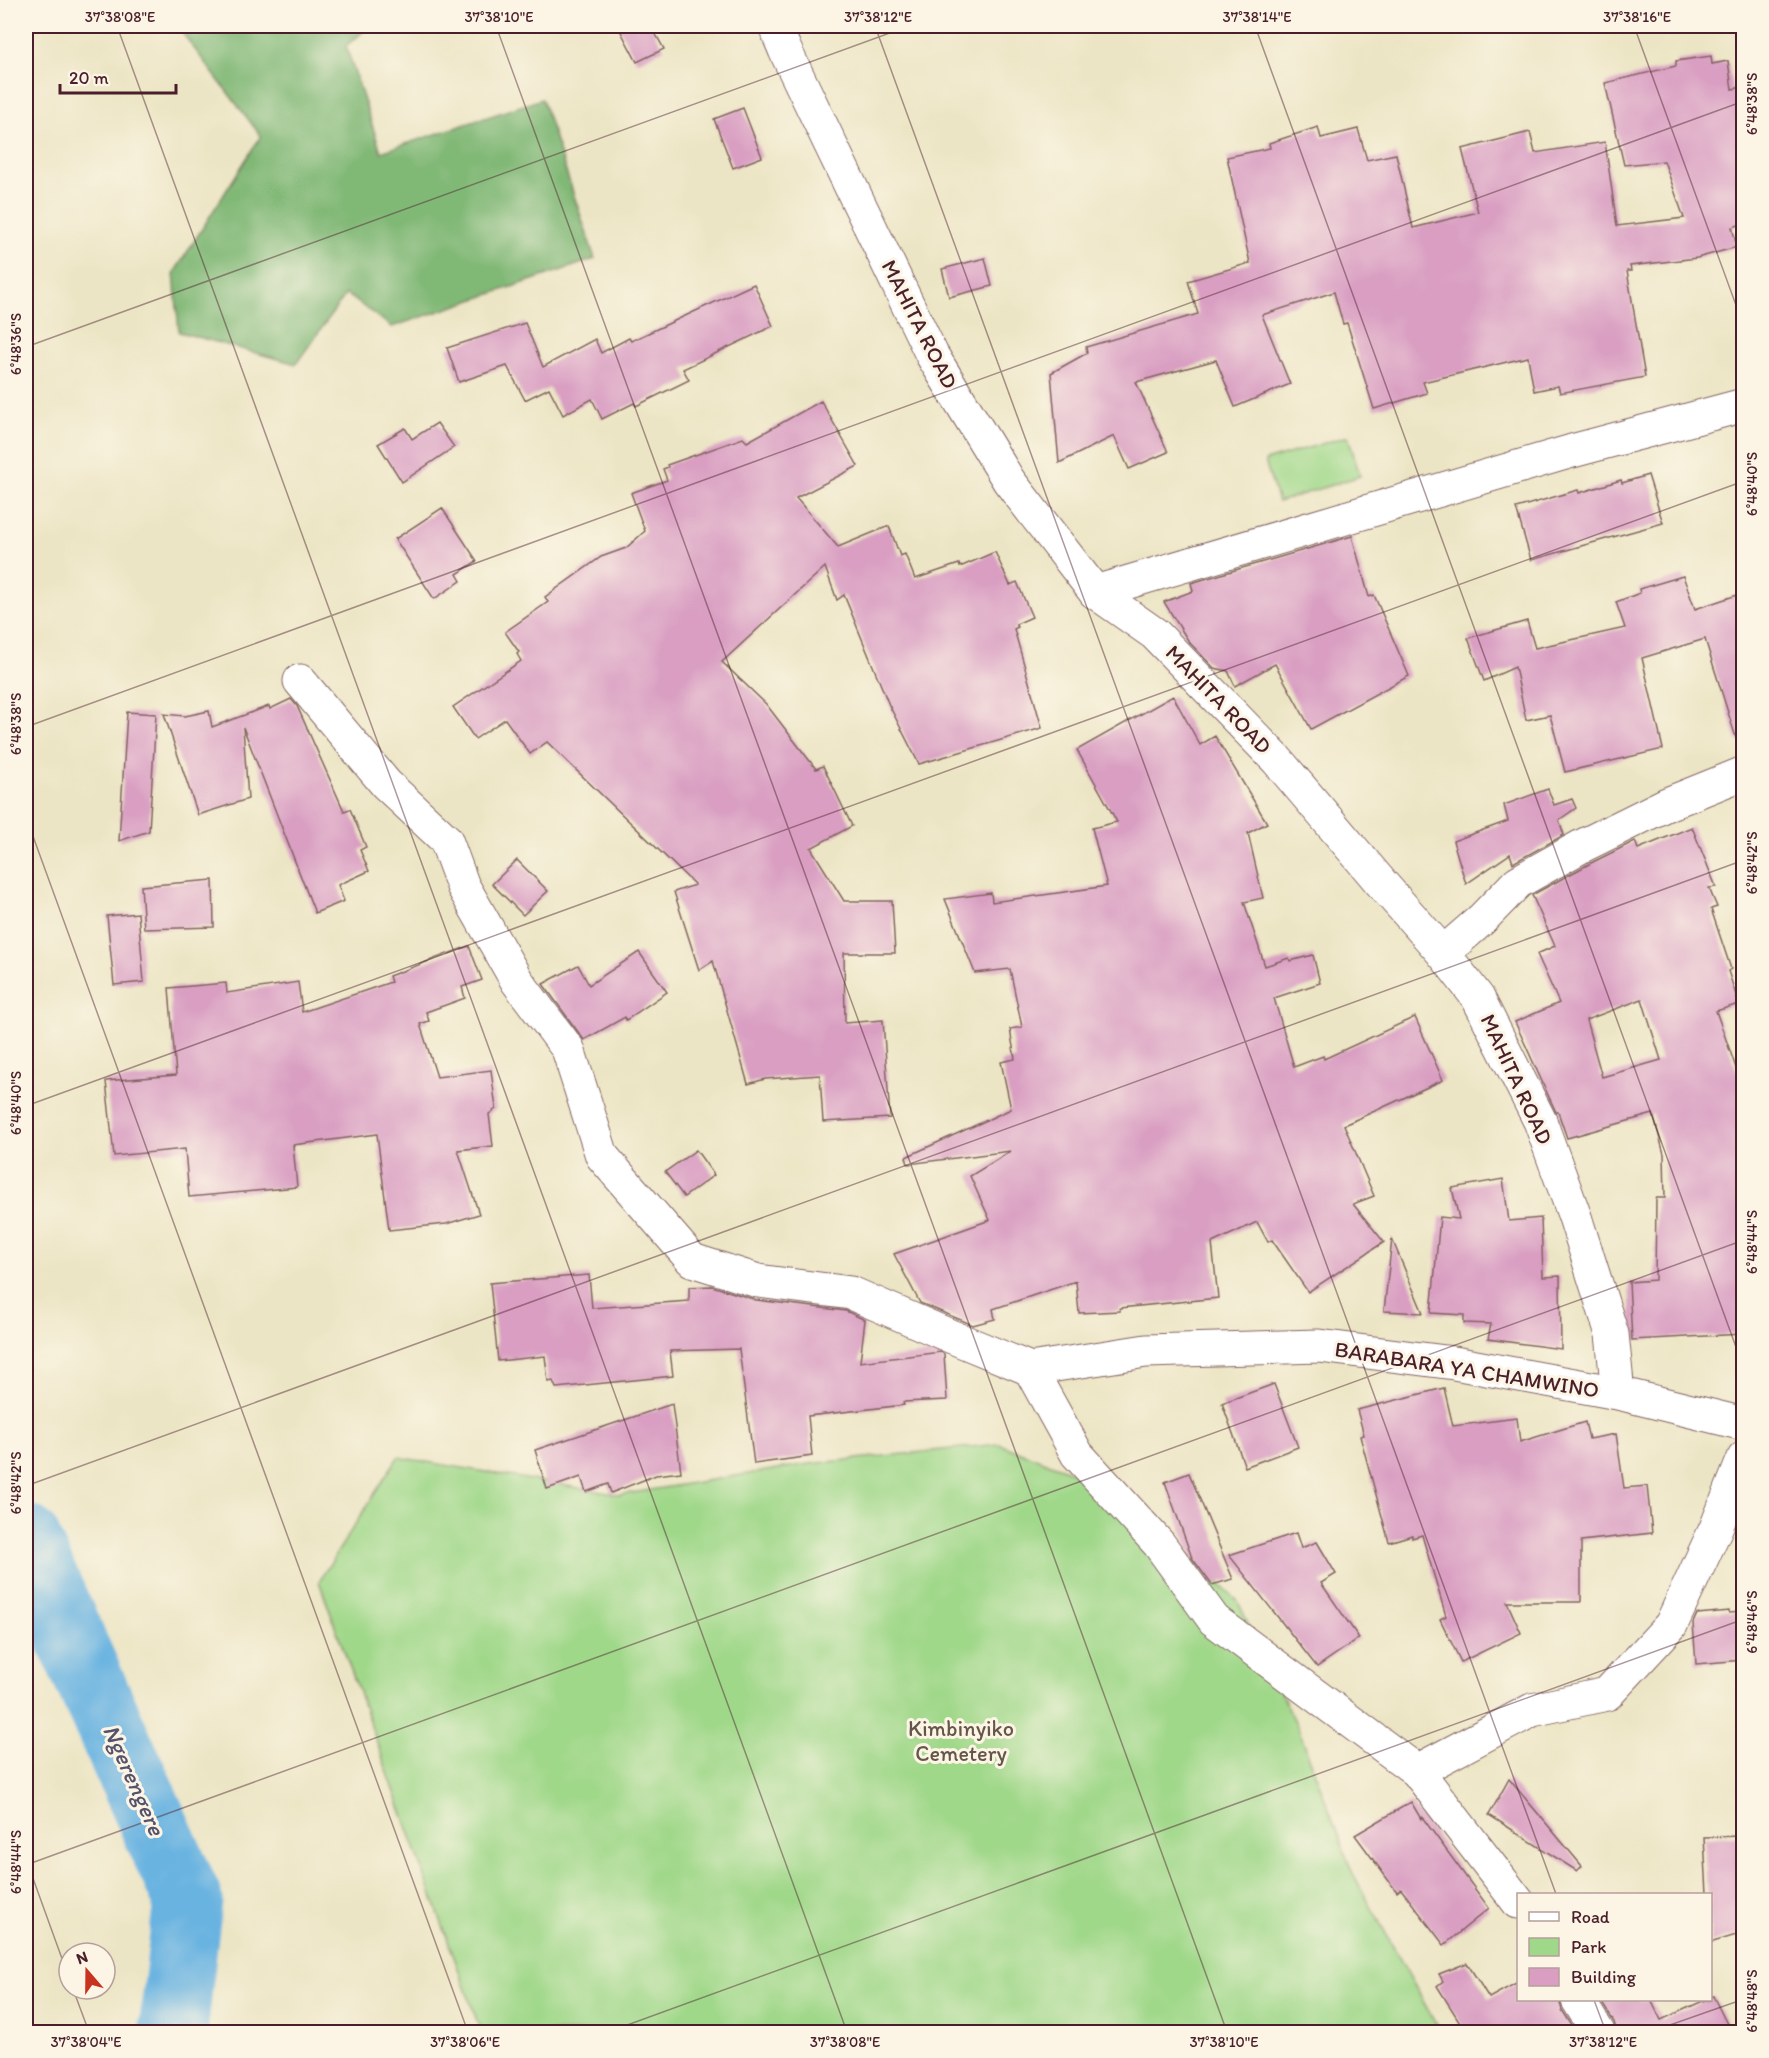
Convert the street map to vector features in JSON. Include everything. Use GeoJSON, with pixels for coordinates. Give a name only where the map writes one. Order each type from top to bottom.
{"type":"FeatureCollection","features":[{"type":"Feature","properties":{"kind":"street","name":"MAHITA ROAD"},"geometry":{"type":"LineString","coordinates":[[775,26],[932,355],[1009,481],[1095,592],[1155,634],[1277,760],[1443,953],[1478,998],[1540,1121],[1575,1217],[1612,1335],[1618,1393]]}},
{"type":"Feature","properties":{"kind":"street"},"geometry":{"type":"LineString","coordinates":[[1095,592],[1572,451],[1743,405]]}},
{"type":"Feature","properties":{"kind":"street"},"geometry":{"type":"LineString","coordinates":[[300,681],[386,784],[446,840],[463,886],[517,981],[568,1049],[602,1156],[692,1260],[758,1281],[851,1293],[1030,1369],[1077,1454],[1159,1544],[1214,1620],[1417,1771],[1517,1901]]}},
{"type":"Feature","properties":{"kind":"street"},"geometry":{"type":"LineString","coordinates":[[1443,953],[1481,920],[1518,882],[1580,847],[1667,804],[1743,773]]}},
{"type":"Feature","properties":{"kind":"street","name":"BARABARA YA CHAMWINO"},"geometry":{"type":"LineString","coordinates":[[1030,1369],[1146,1351],[1319,1346],[1454,1363],[1618,1393],[1743,1424]]}},
{"type":"Feature","properties":{"kind":"street"},"geometry":{"type":"LineString","coordinates":[[1417,1771],[1532,1710],[1606,1694],[1671,1625],[1716,1528],[1743,1458]]}},
{"type":"Feature","properties":{"kind":"street"},"geometry":{"type":"LineString","coordinates":[[1579,2001],[1598,2032]]}},
{"type":"Feature","properties":{"kind":"green space"},"geometry":{"type":"Polygon","coordinates":[[[177,26],[370,26],[346,46],[381,152],[542,99],[595,259],[392,327],[346,294],[296,364],[179,332],[174,273],[261,136],[177,26]]]}},
{"type":"Feature","properties":{"kind":"green space"},"geometry":{"type":"Polygon","coordinates":[[[1348,436],[1360,476],[1278,502],[1265,461],[1348,436]]]}},
{"type":"Feature","properties":{"kind":"green space","name":"Kimbinyiko Cemetery"},"geometry":{"type":"Polygon","coordinates":[[[999,1444],[1118,1490],[1237,1600],[1299,1730],[1352,1872],[1440,2032],[481,2032],[319,1581],[398,1457],[620,1495],[809,1464],[999,1444]]]}},
{"type":"Feature","properties":{"kind":"building"},"geometry":{"type":"Polygon","coordinates":[[[618,26],[651,26],[664,49],[637,62],[618,26]]]}},
{"type":"Feature","properties":{"kind":"building"},"geometry":{"type":"Polygon","coordinates":[[[1711,56],[1712,64],[1728,61],[1732,89],[1743,87],[1743,224],[1732,227],[1737,247],[1697,258],[1630,266],[1631,271],[1627,271],[1645,377],[1560,393],[1558,386],[1534,391],[1528,357],[1423,382],[1427,393],[1374,409],[1347,323],[1343,324],[1334,292],[1262,315],[1290,384],[1235,407],[1216,360],[1136,382],[1168,452],[1129,469],[1114,436],[1059,463],[1051,373],[1087,353],[1086,347],[1198,314],[1188,281],[1250,263],[1227,157],[1270,148],[1269,143],[1318,127],[1321,138],[1358,129],[1367,160],[1396,154],[1413,228],[1478,212],[1462,149],[1530,132],[1535,153],[1605,142],[1617,226],[1684,218],[1664,161],[1624,165],[1605,83],[1676,66],[1676,61],[1711,56]]]}},
{"type":"Feature","properties":{"kind":"building"},"geometry":{"type":"Polygon","coordinates":[[[743,108],[762,157],[733,168],[714,119],[743,108]]]}},
{"type":"Feature","properties":{"kind":"building"},"geometry":{"type":"Polygon","coordinates":[[[985,258],[992,286],[949,297],[942,269],[985,258]]]}},
{"type":"Feature","properties":{"kind":"building"},"geometry":{"type":"Polygon","coordinates":[[[754,284],[773,326],[683,369],[689,380],[636,406],[634,403],[602,419],[592,399],[563,415],[549,388],[525,400],[507,366],[459,382],[447,348],[525,323],[543,367],[595,339],[601,353],[629,338],[631,341],[754,284]]]}},
{"type":"Feature","properties":{"kind":"building"},"geometry":{"type":"Polygon","coordinates":[[[821,401],[858,466],[796,498],[838,547],[889,526],[900,556],[905,554],[915,579],[959,564],[960,567],[995,552],[1010,585],[1017,582],[1032,617],[1016,624],[1018,627],[1014,629],[1042,728],[919,764],[889,705],[844,595],[837,600],[825,567],[722,662],[766,704],[816,769],[823,766],[852,826],[811,848],[844,901],[892,901],[895,953],[844,953],[845,1023],[883,1020],[890,1118],[823,1122],[820,1075],[765,1079],[748,1084],[713,961],[699,970],[674,892],[695,885],[547,742],[530,754],[505,719],[475,739],[453,707],[521,661],[517,654],[519,652],[505,632],[548,602],[545,597],[601,557],[626,548],[645,531],[631,493],[667,480],[663,469],[668,467],[667,465],[743,438],[747,442],[821,401]]]}},
{"type":"Feature","properties":{"kind":"building"},"geometry":{"type":"Polygon","coordinates":[[[437,423],[454,447],[402,482],[378,444],[405,428],[412,439],[437,423]]]}},
{"type":"Feature","properties":{"kind":"building"},"geometry":{"type":"Polygon","coordinates":[[[1648,475],[1663,523],[1531,560],[1516,508],[1578,490],[1579,493],[1621,480],[1622,483],[1648,475]]]}},
{"type":"Feature","properties":{"kind":"building"},"geometry":{"type":"Polygon","coordinates":[[[442,508],[477,561],[457,574],[461,581],[434,599],[395,539],[442,508]]]}},
{"type":"Feature","properties":{"kind":"building"},"geometry":{"type":"Polygon","coordinates":[[[1352,536],[1369,597],[1374,595],[1409,676],[1311,729],[1275,664],[1235,686],[1228,671],[1214,668],[1189,642],[1164,602],[1193,591],[1191,583],[1352,536]]]}},
{"type":"Feature","properties":{"kind":"building"},"geometry":{"type":"Polygon","coordinates":[[[1683,576],[1695,609],[1743,593],[1743,740],[1737,741],[1705,639],[1642,658],[1663,749],[1565,772],[1550,715],[1526,720],[1515,667],[1484,681],[1468,638],[1527,621],[1535,648],[1625,628],[1616,602],[1640,593],[1639,589],[1683,576]]]}},
{"type":"Feature","properties":{"kind":"building"},"geometry":{"type":"Polygon","coordinates":[[[1173,696],[1200,745],[1215,736],[1267,823],[1248,833],[1263,898],[1244,902],[1265,966],[1289,958],[1290,961],[1313,955],[1320,983],[1274,998],[1294,1067],[1323,1056],[1324,1059],[1415,1017],[1443,1080],[1344,1125],[1374,1196],[1353,1204],[1384,1242],[1308,1292],[1272,1240],[1268,1242],[1257,1222],[1212,1243],[1218,1298],[1120,1308],[1120,1311],[1079,1313],[1076,1281],[993,1309],[995,1319],[973,1325],[920,1303],[894,1254],[990,1220],[970,1176],[1011,1151],[908,1164],[906,1157],[1011,1109],[1001,1062],[1015,1059],[1010,1029],[1022,1027],[1010,969],[975,973],[945,899],[991,893],[992,902],[1107,886],[1092,828],[1117,822],[1077,750],[1173,696]]]}},
{"type":"Feature","properties":{"kind":"building"},"geometry":{"type":"Polygon","coordinates":[[[291,699],[297,706],[344,811],[350,809],[366,847],[360,850],[369,871],[338,885],[344,901],[315,913],[243,727],[248,799],[198,815],[164,714],[185,716],[209,711],[212,727],[269,706],[270,709],[291,699]]]}},
{"type":"Feature","properties":{"kind":"building"},"geometry":{"type":"Polygon","coordinates":[[[127,712],[156,714],[149,831],[119,841],[127,712]]]}},
{"type":"Feature","properties":{"kind":"building"},"geometry":{"type":"Polygon","coordinates":[[[1548,789],[1554,805],[1572,799],[1576,808],[1559,820],[1564,835],[1513,863],[1510,854],[1466,884],[1453,841],[1508,821],[1504,805],[1548,789]]]}},
{"type":"Feature","properties":{"kind":"building"},"geometry":{"type":"Polygon","coordinates":[[[1692,827],[1716,887],[1709,888],[1717,907],[1711,909],[1731,969],[1728,971],[1739,1004],[1716,1011],[1743,1088],[1743,1334],[1632,1340],[1629,1282],[1655,1280],[1656,1198],[1665,1198],[1664,1154],[1653,1114],[1567,1138],[1558,1112],[1556,1112],[1515,1022],[1559,1003],[1537,954],[1555,946],[1532,895],[1635,841],[1638,849],[1692,827]],[[1642,999],[1586,1020],[1602,1077],[1661,1060],[1642,999]]]}},
{"type":"Feature","properties":{"kind":"building"},"geometry":{"type":"Polygon","coordinates":[[[517,860],[548,891],[523,915],[492,884],[517,860]]]}},
{"type":"Feature","properties":{"kind":"building"},"geometry":{"type":"Polygon","coordinates":[[[213,880],[214,927],[144,929],[141,886],[213,880]]]}},
{"type":"Feature","properties":{"kind":"building"},"geometry":{"type":"Polygon","coordinates":[[[138,913],[144,982],[114,985],[107,916],[138,913]]]}},
{"type":"Feature","properties":{"kind":"building"},"geometry":{"type":"Polygon","coordinates":[[[469,946],[482,980],[462,987],[465,998],[426,1012],[429,1021],[420,1024],[437,1077],[491,1070],[496,1109],[489,1114],[493,1146],[458,1150],[479,1214],[446,1224],[389,1230],[377,1134],[293,1145],[297,1187],[189,1197],[185,1149],[114,1156],[106,1081],[176,1075],[169,988],[226,983],[227,993],[298,982],[302,1012],[391,982],[389,976],[469,946]]]}},
{"type":"Feature","properties":{"kind":"building"},"geometry":{"type":"Polygon","coordinates":[[[639,952],[667,992],[626,1020],[625,1017],[584,1040],[543,984],[578,965],[589,985],[639,952]]]}},
{"type":"Feature","properties":{"kind":"building"},"geometry":{"type":"Polygon","coordinates":[[[696,1150],[714,1175],[684,1197],[665,1172],[696,1150]]]}},
{"type":"Feature","properties":{"kind":"building"},"geometry":{"type":"Polygon","coordinates":[[[1503,1179],[1509,1221],[1541,1218],[1543,1277],[1560,1276],[1561,1349],[1488,1339],[1491,1324],[1464,1323],[1464,1315],[1431,1313],[1440,1217],[1459,1219],[1452,1188],[1503,1179]]]}},
{"type":"Feature","properties":{"kind":"building"},"geometry":{"type":"Polygon","coordinates":[[[1392,1239],[1423,1313],[1384,1311],[1392,1239]]]}},
{"type":"Feature","properties":{"kind":"building"},"geometry":{"type":"Polygon","coordinates":[[[589,1275],[592,1308],[689,1301],[689,1287],[712,1286],[756,1300],[846,1311],[865,1320],[860,1362],[941,1352],[944,1354],[947,1400],[903,1402],[904,1405],[808,1416],[812,1456],[754,1464],[739,1349],[670,1351],[673,1376],[556,1388],[553,1381],[548,1382],[545,1356],[498,1361],[490,1283],[589,1275]]]}},
{"type":"Feature","properties":{"kind":"building"},"geometry":{"type":"Polygon","coordinates":[[[1274,1384],[1298,1447],[1245,1467],[1222,1403],[1274,1384]]]}},
{"type":"Feature","properties":{"kind":"building"},"geometry":{"type":"Polygon","coordinates":[[[1444,1388],[1453,1426],[1517,1418],[1520,1442],[1585,1422],[1589,1439],[1616,1434],[1624,1488],[1647,1486],[1652,1533],[1581,1541],[1581,1602],[1507,1602],[1521,1633],[1461,1662],[1440,1619],[1446,1616],[1422,1535],[1412,1538],[1412,1535],[1389,1542],[1360,1436],[1364,1435],[1357,1410],[1444,1388]]]}},
{"type":"Feature","properties":{"kind":"building"},"geometry":{"type":"Polygon","coordinates":[[[672,1404],[681,1472],[656,1475],[611,1493],[608,1484],[586,1492],[581,1477],[547,1489],[535,1450],[672,1404]]]}},
{"type":"Feature","properties":{"kind":"building"},"geometry":{"type":"Polygon","coordinates":[[[1189,1473],[1233,1579],[1212,1585],[1192,1558],[1165,1482],[1189,1473]]]}},
{"type":"Feature","properties":{"kind":"building"},"geometry":{"type":"Polygon","coordinates":[[[1296,1533],[1301,1548],[1317,1542],[1336,1574],[1321,1583],[1359,1638],[1317,1667],[1229,1555],[1296,1533]]]}},
{"type":"Feature","properties":{"kind":"building"},"geometry":{"type":"Polygon","coordinates":[[[1729,1611],[1729,1613],[1743,1612],[1743,1660],[1696,1664],[1693,1623],[1697,1614],[1729,1611]]]}},
{"type":"Feature","properties":{"kind":"building"},"geometry":{"type":"Polygon","coordinates":[[[1509,1779],[1582,1866],[1577,1871],[1489,1815],[1509,1779]]]}},
{"type":"Feature","properties":{"kind":"building"},"geometry":{"type":"Polygon","coordinates":[[[1411,1802],[1421,1819],[1422,1817],[1489,1908],[1444,1945],[1401,1889],[1397,1892],[1355,1835],[1411,1802]]]}},
{"type":"Feature","properties":{"kind":"building"},"geometry":{"type":"Polygon","coordinates":[[[1743,1836],[1743,1933],[1712,1942],[1712,1893],[1707,1893],[1704,1837],[1743,1836]]]}},
{"type":"Feature","properties":{"kind":"building"},"geometry":{"type":"Polygon","coordinates":[[[1467,1963],[1489,1998],[1517,1983],[1517,2001],[1559,2001],[1562,2010],[1576,2032],[1466,2032],[1437,1986],[1443,1981],[1439,1974],[1467,1963]]]}},
{"type":"Feature","properties":{"kind":"building"},"geometry":{"type":"Polygon","coordinates":[[[1712,1996],[1731,2032],[1617,2032],[1614,2022],[1601,2001],[1652,2001],[1661,2020],[1703,2001],[1712,2001],[1712,1996]]]}},
{"type":"Feature","properties":{"kind":"waterway","name":"Ngerengere"},"geometry":{"type":"LineString","coordinates":[[26,1539],[188,1900],[173,2032]]}}]}
